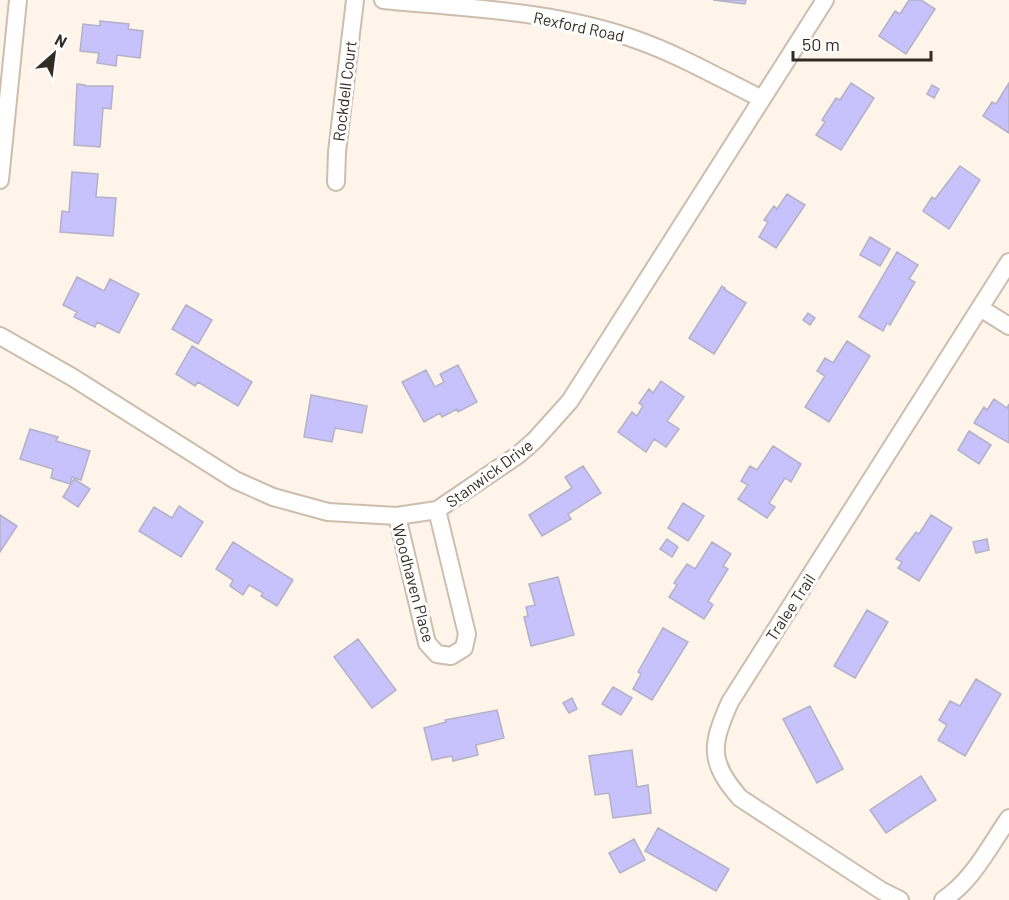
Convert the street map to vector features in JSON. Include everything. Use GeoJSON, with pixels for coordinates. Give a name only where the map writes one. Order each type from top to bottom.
{"type":"FeatureCollection","features":[{"type":"Feature","properties":{"kind":"street"},"geometry":{"type":"LineString","coordinates":[[0,180],[18,0]]}},
{"type":"Feature","properties":{"kind":"street","name":"Rockdell Court"},"geometry":{"type":"LineString","coordinates":[[336,182],[337,152],[355,0]]}},
{"type":"Feature","properties":{"kind":"street","name":"Rexford Road"},"geometry":{"type":"LineString","coordinates":[[383,0],[525,7],[638,40],[668,52],[762,99]]}},
{"type":"Feature","properties":{"kind":"street","name":"Stanwick Drive"},"geometry":{"type":"LineString","coordinates":[[0,336],[72,377],[222,473],[263,493],[292,504],[328,512],[397,516],[437,510],[518,455],[561,413],[599,357],[825,0]]}},
{"type":"Feature","properties":{"kind":"street","name":"Tralee Trail"},"geometry":{"type":"LineString","coordinates":[[900,900],[882,891],[740,798],[724,780],[715,756],[719,727],[736,693],[1009,262]]}},
{"type":"Feature","properties":{"kind":"street"},"geometry":{"type":"LineString","coordinates":[[980,308],[1009,326]]}},
{"type":"Feature","properties":{"kind":"street","name":"Woodhaven Place"},"geometry":{"type":"LineString","coordinates":[[397,516],[427,643],[437,654],[451,656],[464,648],[467,634],[437,510]]}},
{"type":"Feature","properties":{"kind":"street"},"geometry":{"type":"LineString","coordinates":[[943,900],[958,890],[975,870],[1009,818]]}},
{"type":"Feature","properties":{"kind":"building"},"geometry":{"type":"Polygon","coordinates":[[[713,0],[746,0],[745,4],[713,0]]]}},
{"type":"Feature","properties":{"kind":"building"},"geometry":{"type":"Polygon","coordinates":[[[909,0],[921,0],[935,9],[906,54],[879,36],[895,11],[900,14],[909,0]]]}},
{"type":"Feature","properties":{"kind":"building"},"geometry":{"type":"Polygon","coordinates":[[[100,21],[129,24],[128,29],[143,31],[140,58],[117,55],[116,66],[97,63],[99,53],[80,51],[83,24],[100,26],[100,21]]]}},
{"type":"Feature","properties":{"kind":"building"},"geometry":{"type":"Polygon","coordinates":[[[851,83],[874,98],[841,150],[816,135],[825,122],[822,120],[836,98],[840,100],[851,83]]]}},
{"type":"Feature","properties":{"kind":"building"},"geometry":{"type":"Polygon","coordinates":[[[1009,83],[1009,133],[983,116],[992,102],[996,104],[1009,83]]]}},
{"type":"Feature","properties":{"kind":"building"},"geometry":{"type":"Polygon","coordinates":[[[77,84],[113,86],[111,109],[103,108],[100,147],[74,145],[77,84]]]}},
{"type":"Feature","properties":{"kind":"building"},"geometry":{"type":"Polygon","coordinates":[[[932,85],[939,89],[934,98],[927,94],[932,85]]]}},
{"type":"Feature","properties":{"kind":"building"},"geometry":{"type":"Polygon","coordinates":[[[960,166],[980,180],[949,229],[923,211],[932,197],[935,199],[960,166]]]}},
{"type":"Feature","properties":{"kind":"building"},"geometry":{"type":"Polygon","coordinates":[[[72,172],[98,174],[96,197],[116,198],[113,236],[60,232],[62,211],[69,212],[72,172]]]}},
{"type":"Feature","properties":{"kind":"building"},"geometry":{"type":"Polygon","coordinates":[[[787,194],[805,205],[776,248],[759,237],[768,222],[764,220],[774,206],[777,209],[787,194]]]}},
{"type":"Feature","properties":{"kind":"building"},"geometry":{"type":"Polygon","coordinates":[[[870,237],[890,249],[880,266],[860,255],[870,237]]]}},
{"type":"Feature","properties":{"kind":"building"},"geometry":{"type":"Polygon","coordinates":[[[897,252],[918,265],[909,279],[915,282],[890,325],[887,323],[883,331],[859,317],[897,252]]]}},
{"type":"Feature","properties":{"kind":"building"},"geometry":{"type":"Polygon","coordinates":[[[77,277],[104,291],[110,279],[139,294],[119,333],[97,322],[95,327],[74,317],[77,312],[63,305],[77,277]]]}},
{"type":"Feature","properties":{"kind":"building"},"geometry":{"type":"Polygon","coordinates":[[[722,286],[746,303],[714,354],[689,338],[722,286]]]}},
{"type":"Feature","properties":{"kind":"building"},"geometry":{"type":"Polygon","coordinates":[[[186,305],[212,320],[198,344],[172,329],[186,305]]]}},
{"type":"Feature","properties":{"kind":"building"},"geometry":{"type":"Polygon","coordinates":[[[808,313],[815,318],[810,325],[803,320],[808,313]]]}},
{"type":"Feature","properties":{"kind":"building"},"geometry":{"type":"Polygon","coordinates":[[[847,341],[870,356],[829,422],[805,407],[825,376],[817,371],[825,358],[833,363],[847,341]]]}},
{"type":"Feature","properties":{"kind":"building"},"geometry":{"type":"Polygon","coordinates":[[[192,346],[252,382],[238,406],[198,382],[195,386],[176,374],[192,346]]]}},
{"type":"Feature","properties":{"kind":"building"},"geometry":{"type":"Polygon","coordinates":[[[458,365],[477,402],[442,417],[440,413],[424,422],[402,382],[426,370],[435,387],[444,382],[440,374],[458,365]]]}},
{"type":"Feature","properties":{"kind":"building"},"geometry":{"type":"Polygon","coordinates":[[[661,381],[684,397],[667,421],[679,429],[666,447],[654,439],[646,452],[618,432],[632,412],[637,416],[643,406],[639,403],[649,389],[653,393],[661,381]]]}},
{"type":"Feature","properties":{"kind":"building"},"geometry":{"type":"Polygon","coordinates":[[[311,395],[367,406],[362,433],[335,428],[332,442],[304,437],[311,395]]]}},
{"type":"Feature","properties":{"kind":"building"},"geometry":{"type":"Polygon","coordinates":[[[994,399],[1007,408],[1009,404],[1009,443],[974,423],[984,407],[987,410],[994,399]]]}},
{"type":"Feature","properties":{"kind":"building"},"geometry":{"type":"Polygon","coordinates":[[[30,429],[58,437],[56,441],[90,451],[81,480],[72,477],[70,484],[51,478],[53,469],[20,459],[30,429]]]}},
{"type":"Feature","properties":{"kind":"building"},"geometry":{"type":"Polygon","coordinates":[[[969,431],[991,445],[979,464],[958,450],[969,431]]]}},
{"type":"Feature","properties":{"kind":"building"},"geometry":{"type":"Polygon","coordinates":[[[773,446],[801,464],[791,482],[785,478],[769,503],[775,507],[767,518],[738,499],[748,485],[741,481],[750,466],[757,470],[773,446]]]}},
{"type":"Feature","properties":{"kind":"building"},"geometry":{"type":"Polygon","coordinates":[[[583,466],[601,493],[568,514],[571,519],[542,536],[529,515],[572,488],[565,477],[583,466]]]}},
{"type":"Feature","properties":{"kind":"building"},"geometry":{"type":"Polygon","coordinates":[[[74,479],[90,489],[78,507],[63,497],[74,479]]]}},
{"type":"Feature","properties":{"kind":"building"},"geometry":{"type":"Polygon","coordinates":[[[683,503],[704,516],[688,541],[668,528],[683,503]]]}},
{"type":"Feature","properties":{"kind":"building"},"geometry":{"type":"Polygon","coordinates":[[[179,506],[203,522],[181,557],[139,531],[154,507],[172,518],[179,506]]]}},
{"type":"Feature","properties":{"kind":"building"},"geometry":{"type":"Polygon","coordinates":[[[0,515],[17,526],[0,552],[0,515]]]}},
{"type":"Feature","properties":{"kind":"building"},"geometry":{"type":"Polygon","coordinates":[[[931,515],[952,528],[919,581],[898,568],[902,562],[896,559],[916,532],[919,534],[931,515]]]}},
{"type":"Feature","properties":{"kind":"building"},"geometry":{"type":"Polygon","coordinates":[[[667,539],[678,547],[672,557],[660,549],[667,539]]]}},
{"type":"Feature","properties":{"kind":"building"},"geometry":{"type":"Polygon","coordinates":[[[987,539],[989,550],[976,553],[973,542],[987,539]]]}},
{"type":"Feature","properties":{"kind":"building"},"geometry":{"type":"Polygon","coordinates":[[[233,542],[293,580],[277,606],[261,596],[263,593],[249,585],[243,595],[230,586],[233,580],[216,569],[233,542]]]}},
{"type":"Feature","properties":{"kind":"building"},"geometry":{"type":"Polygon","coordinates":[[[712,542],[731,554],[723,566],[728,569],[708,601],[713,605],[704,619],[669,597],[677,585],[674,583],[687,564],[695,569],[712,542]]]}},
{"type":"Feature","properties":{"kind":"building"},"geometry":{"type":"Polygon","coordinates":[[[558,577],[574,635],[531,646],[524,617],[528,616],[526,607],[535,605],[529,584],[558,577]]]}},
{"type":"Feature","properties":{"kind":"building"},"geometry":{"type":"Polygon","coordinates":[[[867,610],[888,622],[855,678],[834,666],[867,610]]]}},
{"type":"Feature","properties":{"kind":"building"},"geometry":{"type":"Polygon","coordinates":[[[663,628],[688,642],[652,700],[633,689],[641,674],[638,672],[663,628]]]}},
{"type":"Feature","properties":{"kind":"building"},"geometry":{"type":"Polygon","coordinates":[[[358,639],[396,690],[372,708],[334,657],[358,639]]]}},
{"type":"Feature","properties":{"kind":"building"},"geometry":{"type":"Polygon","coordinates":[[[976,679],[1001,694],[965,756],[938,740],[947,725],[939,720],[950,701],[960,706],[976,679]]]}},
{"type":"Feature","properties":{"kind":"building"},"geometry":{"type":"Polygon","coordinates":[[[613,687],[632,698],[621,715],[602,704],[613,687]]]}},
{"type":"Feature","properties":{"kind":"building"},"geometry":{"type":"Polygon","coordinates":[[[572,698],[577,709],[569,713],[563,703],[572,698]]]}},
{"type":"Feature","properties":{"kind":"building"},"geometry":{"type":"Polygon","coordinates":[[[810,706],[843,769],[817,783],[783,719],[810,706]]]}},
{"type":"Feature","properties":{"kind":"building"},"geometry":{"type":"Polygon","coordinates":[[[497,710],[504,738],[476,745],[478,755],[453,761],[452,756],[432,760],[424,728],[446,722],[445,720],[497,710]]]}},
{"type":"Feature","properties":{"kind":"building"},"geometry":{"type":"Polygon","coordinates":[[[632,750],[637,787],[648,785],[651,813],[613,818],[609,793],[595,795],[589,756],[632,750]]]}},
{"type":"Feature","properties":{"kind":"building"},"geometry":{"type":"Polygon","coordinates":[[[921,776],[936,800],[886,833],[870,810],[921,776]]]}},
{"type":"Feature","properties":{"kind":"building"},"geometry":{"type":"Polygon","coordinates":[[[658,828],[729,869],[716,891],[645,851],[658,828]]]}},
{"type":"Feature","properties":{"kind":"building"},"geometry":{"type":"Polygon","coordinates":[[[634,839],[645,860],[620,873],[609,853],[634,839]]]}}]}
